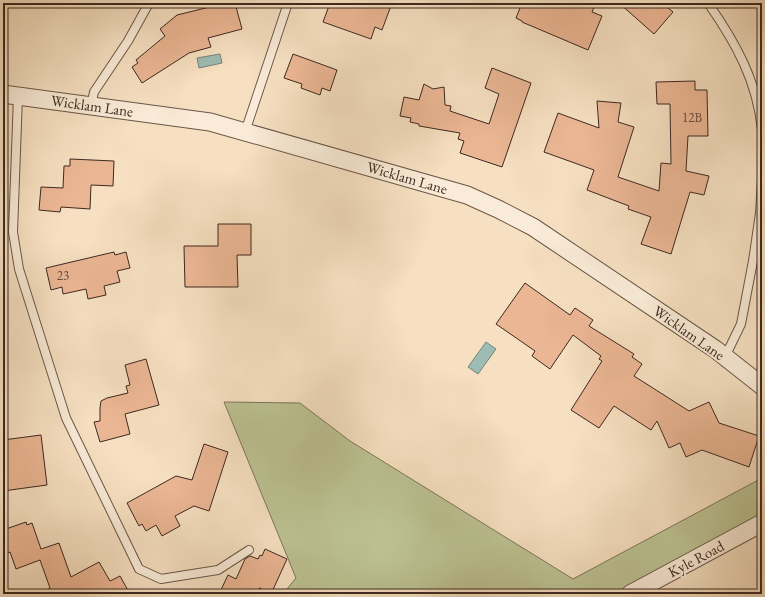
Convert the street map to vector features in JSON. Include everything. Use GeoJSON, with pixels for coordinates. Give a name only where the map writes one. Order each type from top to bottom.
{"type":"FeatureCollection","features":[{"type":"Feature","properties":{"kind":"street","name":"Wicklam Lane"},"geometry":{"type":"LineString","coordinates":[[10,95],[210,122],[467,196],[498,209],[533,227],[725,357],[762,386]]}},
{"type":"Feature","properties":{"kind":"street","name":"Kyle Road"},"geometry":{"type":"LineString","coordinates":[[630,594],[762,523]]}},
{"type":"Feature","properties":{"kind":"lane"},"geometry":{"type":"LineString","coordinates":[[91,106],[94,92],[128,41],[150,3]]}},
{"type":"Feature","properties":{"kind":"lane"},"geometry":{"type":"LineString","coordinates":[[245,132],[288,3]]}},
{"type":"Feature","properties":{"kind":"lane"},"geometry":{"type":"LineString","coordinates":[[708,3],[732,40],[747,69],[756,98],[762,130]]}},
{"type":"Feature","properties":{"kind":"lane"},"geometry":{"type":"LineString","coordinates":[[10,95],[13,232],[19,269],[66,418],[139,569],[161,579],[218,570],[249,550]]}},
{"type":"Feature","properties":{"kind":"lane"},"geometry":{"type":"LineString","coordinates":[[725,357],[741,324],[760,214],[762,179]]}},
{"type":"Feature","properties":{"kind":"green space"},"geometry":{"type":"Polygon","coordinates":[[[224,402],[300,403],[350,441],[573,579],[762,478],[762,515],[614,594],[283,594],[296,578],[224,402]]]}},
{"type":"Feature","properties":{"kind":"water"},"geometry":{"type":"Polygon","coordinates":[[[220,54],[222,63],[199,68],[197,58],[220,54]]]}},
{"type":"Feature","properties":{"kind":"water"},"geometry":{"type":"Polygon","coordinates":[[[486,342],[496,349],[478,374],[468,367],[486,342]]]}},
{"type":"Feature","properties":{"kind":"building"},"geometry":{"type":"Polygon","coordinates":[[[226,3],[235,3],[242,29],[208,38],[211,47],[189,53],[142,83],[132,67],[138,63],[136,60],[165,36],[160,29],[177,15],[226,3]]]}},
{"type":"Feature","properties":{"kind":"building"},"geometry":{"type":"Polygon","coordinates":[[[330,3],[392,3],[382,30],[375,27],[371,39],[323,22],[330,3]]]}},
{"type":"Feature","properties":{"kind":"building"},"geometry":{"type":"Polygon","coordinates":[[[522,3],[585,3],[594,7],[592,12],[602,16],[588,50],[522,22],[516,18],[522,3]]]}},
{"type":"Feature","properties":{"kind":"building"},"geometry":{"type":"Polygon","coordinates":[[[619,3],[662,3],[673,12],[654,34],[619,3]]]}},
{"type":"Feature","properties":{"kind":"building"},"geometry":{"type":"Polygon","coordinates":[[[293,54],[337,70],[330,91],[322,88],[320,95],[301,88],[302,84],[284,78],[293,54]]]}},
{"type":"Feature","properties":{"kind":"building"},"geometry":{"type":"Polygon","coordinates":[[[492,68],[531,83],[502,167],[460,153],[464,141],[458,139],[460,133],[419,126],[419,124],[410,122],[411,118],[400,116],[404,97],[419,100],[424,84],[433,89],[444,87],[445,105],[451,106],[450,111],[489,124],[499,94],[485,88],[492,68]]]}},
{"type":"Feature","properties":{"kind":"building"},"geometry":{"type":"Polygon","coordinates":[[[695,81],[695,90],[707,90],[708,136],[688,136],[686,171],[709,176],[704,195],[690,192],[671,254],[641,244],[651,217],[628,209],[629,206],[587,190],[594,170],[544,152],[558,113],[599,128],[597,101],[621,103],[618,122],[634,127],[618,177],[659,191],[661,163],[671,164],[670,104],[657,104],[656,82],[695,81]]]}},
{"type":"Feature","properties":{"kind":"building"},"geometry":{"type":"Polygon","coordinates":[[[70,159],[114,161],[113,186],[91,185],[90,209],[61,207],[60,212],[39,210],[41,187],[63,188],[64,166],[70,166],[70,159]]]}},
{"type":"Feature","properties":{"kind":"building"},"geometry":{"type":"Polygon","coordinates":[[[218,224],[251,224],[251,255],[237,255],[238,287],[185,287],[184,246],[218,246],[218,224]]]}},
{"type":"Feature","properties":{"kind":"building"},"geometry":{"type":"Polygon","coordinates":[[[114,252],[115,255],[126,252],[130,268],[117,271],[120,282],[104,286],[106,295],[88,299],[86,289],[63,294],[62,287],[51,290],[46,268],[114,252]]]}},
{"type":"Feature","properties":{"kind":"building"},"geometry":{"type":"Polygon","coordinates":[[[525,283],[570,315],[575,308],[593,320],[589,326],[634,354],[632,357],[642,364],[634,376],[689,411],[709,402],[719,423],[759,436],[749,467],[702,450],[686,457],[680,443],[669,448],[657,421],[651,430],[614,406],[599,428],[571,410],[602,361],[599,359],[601,356],[573,335],[550,369],[532,356],[535,351],[496,324],[525,283]]]}},
{"type":"Feature","properties":{"kind":"building"},"geometry":{"type":"Polygon","coordinates":[[[146,359],[159,405],[125,414],[130,434],[100,442],[94,422],[100,421],[101,401],[128,393],[126,386],[130,385],[125,365],[146,359]]]}},
{"type":"Feature","properties":{"kind":"building"},"geometry":{"type":"Polygon","coordinates":[[[41,435],[47,485],[3,491],[3,440],[41,435]]]}},
{"type":"Feature","properties":{"kind":"building"},"geometry":{"type":"Polygon","coordinates":[[[204,444],[228,452],[209,511],[194,506],[175,516],[180,526],[162,536],[156,525],[146,531],[142,524],[139,526],[127,503],[176,476],[192,480],[204,444]]]}},
{"type":"Feature","properties":{"kind":"building"},"geometry":{"type":"Polygon","coordinates":[[[26,522],[27,525],[32,523],[41,549],[59,543],[71,577],[99,562],[110,581],[120,576],[130,594],[39,594],[50,588],[40,560],[16,569],[10,552],[3,555],[3,530],[26,522]]]}},
{"type":"Feature","properties":{"kind":"building"},"geometry":{"type":"Polygon","coordinates":[[[265,549],[287,559],[271,594],[259,588],[270,594],[219,594],[228,575],[236,579],[245,559],[250,556],[258,559],[260,555],[262,556],[265,549]]]}}]}
